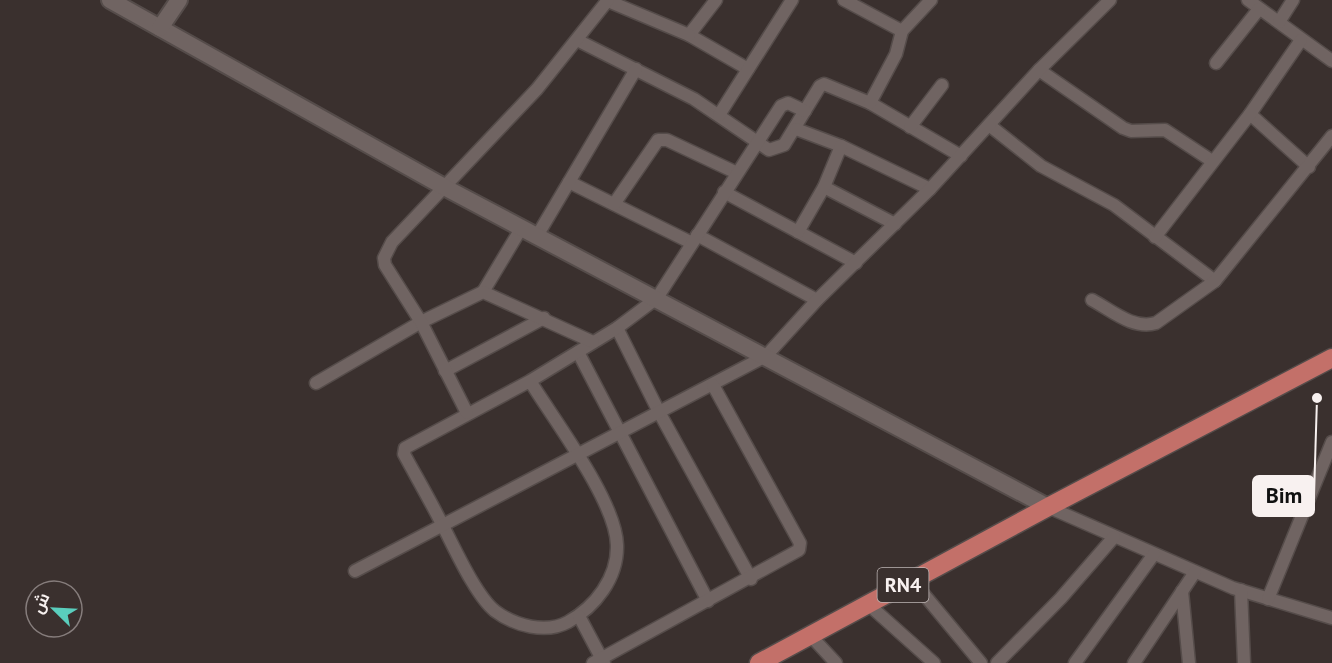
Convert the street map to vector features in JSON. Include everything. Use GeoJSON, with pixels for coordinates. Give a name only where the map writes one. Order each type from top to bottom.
{"type":"FeatureCollection","features":[{"type":"Feature","properties":{"kind":"main road","name":"RN4"},"geometry":{"type":"LineString","coordinates":[[759,663],[783,658],[810,635],[1047,507],[1332,358]]}},
{"type":"Feature","properties":{"kind":"street"},"geometry":{"type":"LineString","coordinates":[[110,0],[446,188],[1047,507],[1241,590],[1332,618]]}},
{"type":"Feature","properties":{"kind":"street"},"geometry":{"type":"LineString","coordinates":[[160,28],[179,0]]}},
{"type":"Feature","properties":{"kind":"street"},"geometry":{"type":"LineString","coordinates":[[689,35],[716,0]]}},
{"type":"Feature","properties":{"kind":"street"},"geometry":{"type":"LineString","coordinates":[[719,115],[792,0]]}},
{"type":"Feature","properties":{"kind":"street"},"geometry":{"type":"LineString","coordinates":[[844,0],[902,32]]}},
{"type":"Feature","properties":{"kind":"street"},"geometry":{"type":"LineString","coordinates":[[870,103],[896,54],[902,32],[931,0]]}},
{"type":"Feature","properties":{"kind":"street"},"geometry":{"type":"LineString","coordinates":[[355,571],[766,356],[817,300],[930,189],[1039,69],[1110,0]]}},
{"type":"Feature","properties":{"kind":"street"},"geometry":{"type":"LineString","coordinates":[[1248,0],[1301,40],[1330,56]]}},
{"type":"Feature","properties":{"kind":"street"},"geometry":{"type":"LineString","coordinates":[[1279,22],[1293,0]]}},
{"type":"Feature","properties":{"kind":"street"},"geometry":{"type":"LineString","coordinates":[[467,413],[421,322],[385,265],[384,258],[392,242],[446,188],[579,41],[608,1],[689,35],[748,69]]}},
{"type":"Feature","properties":{"kind":"street"},"geometry":{"type":"LineString","coordinates":[[1216,63],[1259,9]]}},
{"type":"Feature","properties":{"kind":"street"},"geometry":{"type":"LineString","coordinates":[[1155,237],[1250,114],[1301,40]]}},
{"type":"Feature","properties":{"kind":"street"},"geometry":{"type":"LineString","coordinates":[[579,41],[636,69],[719,115],[756,144],[769,150],[779,149],[796,129],[821,84],[827,84],[870,103],[961,156]]}},
{"type":"Feature","properties":{"kind":"street"},"geometry":{"type":"LineString","coordinates":[[537,236],[636,69]]}},
{"type":"Feature","properties":{"kind":"street"},"geometry":{"type":"LineString","coordinates":[[1039,69],[1123,128],[1165,130],[1212,161]]}},
{"type":"Feature","properties":{"kind":"street"},"geometry":{"type":"LineString","coordinates":[[910,126],[942,85]]}},
{"type":"Feature","properties":{"kind":"street"},"geometry":{"type":"LineString","coordinates":[[530,381],[577,456],[613,524],[617,546],[614,563],[599,598],[579,616],[562,625],[536,628],[517,623],[494,610],[474,583],[404,454],[405,448],[530,381],[617,328],[657,298],[783,103],[805,111]]}},
{"type":"Feature","properties":{"kind":"street"},"geometry":{"type":"LineString","coordinates":[[1250,114],[1309,167]]}},
{"type":"Feature","properties":{"kind":"street"},"geometry":{"type":"LineString","coordinates":[[988,125],[1041,166],[1114,205],[1215,281]]}},
{"type":"Feature","properties":{"kind":"street"},"geometry":{"type":"LineString","coordinates":[[796,129],[841,146],[930,189]]}},
{"type":"Feature","properties":{"kind":"street"},"geometry":{"type":"LineString","coordinates":[[1092,300],[1133,323],[1148,325],[1156,323],[1215,281],[1332,136]]}},
{"type":"Feature","properties":{"kind":"street"},"geometry":{"type":"LineString","coordinates":[[614,204],[658,140],[667,140],[737,173]]}},
{"type":"Feature","properties":{"kind":"street"},"geometry":{"type":"LineString","coordinates":[[798,232],[824,187],[841,146]]}},
{"type":"Feature","properties":{"kind":"street"},"geometry":{"type":"LineString","coordinates":[[569,182],[694,239],[817,300]]}},
{"type":"Feature","properties":{"kind":"street"},"geometry":{"type":"LineString","coordinates":[[824,187],[895,224]]}},
{"type":"Feature","properties":{"kind":"street"},"geometry":{"type":"LineString","coordinates":[[724,192],[856,263]]}},
{"type":"Feature","properties":{"kind":"street"},"geometry":{"type":"LineString","coordinates":[[316,383],[421,322],[483,292],[522,227]]}},
{"type":"Feature","properties":{"kind":"street"},"geometry":{"type":"LineString","coordinates":[[483,292],[593,342]]}},
{"type":"Feature","properties":{"kind":"street"},"geometry":{"type":"LineString","coordinates":[[445,371],[544,318]]}},
{"type":"Feature","properties":{"kind":"street"},"geometry":{"type":"LineString","coordinates":[[617,328],[659,412],[751,579]]}},
{"type":"Feature","properties":{"kind":"street"},"geometry":{"type":"LineString","coordinates":[[578,352],[708,601]]}},
{"type":"Feature","properties":{"kind":"street"},"geometry":{"type":"LineString","coordinates":[[579,616],[600,661],[797,553],[800,543],[713,385]]}},
{"type":"Feature","properties":{"kind":"street"},"geometry":{"type":"LineString","coordinates":[[1268,598],[1332,442]]}},
{"type":"Feature","properties":{"kind":"street"},"geometry":{"type":"LineString","coordinates":[[997,663],[1061,598],[1114,537]]}},
{"type":"Feature","properties":{"kind":"street"},"geometry":{"type":"LineString","coordinates":[[1075,663],[1154,554]]}},
{"type":"Feature","properties":{"kind":"street"},"geometry":{"type":"LineString","coordinates":[[1134,663],[1195,572]]}},
{"type":"Feature","properties":{"kind":"street"},"geometry":{"type":"LineString","coordinates":[[912,580],[981,663]]}},
{"type":"Feature","properties":{"kind":"street"},"geometry":{"type":"LineString","coordinates":[[1241,590],[1244,663]]}},
{"type":"Feature","properties":{"kind":"street"},"geometry":{"type":"LineString","coordinates":[[1182,591],[1190,663]]}},
{"type":"Feature","properties":{"kind":"street"},"geometry":{"type":"LineString","coordinates":[[868,604],[934,663]]}},
{"type":"Feature","properties":{"kind":"street"},"geometry":{"type":"LineString","coordinates":[[810,635],[836,663]]}},
{"type":"Feature","properties":{"kind":"place","name":"Bim"},"geometry":{"type":"Point","coordinates":[1317,398]}}]}
